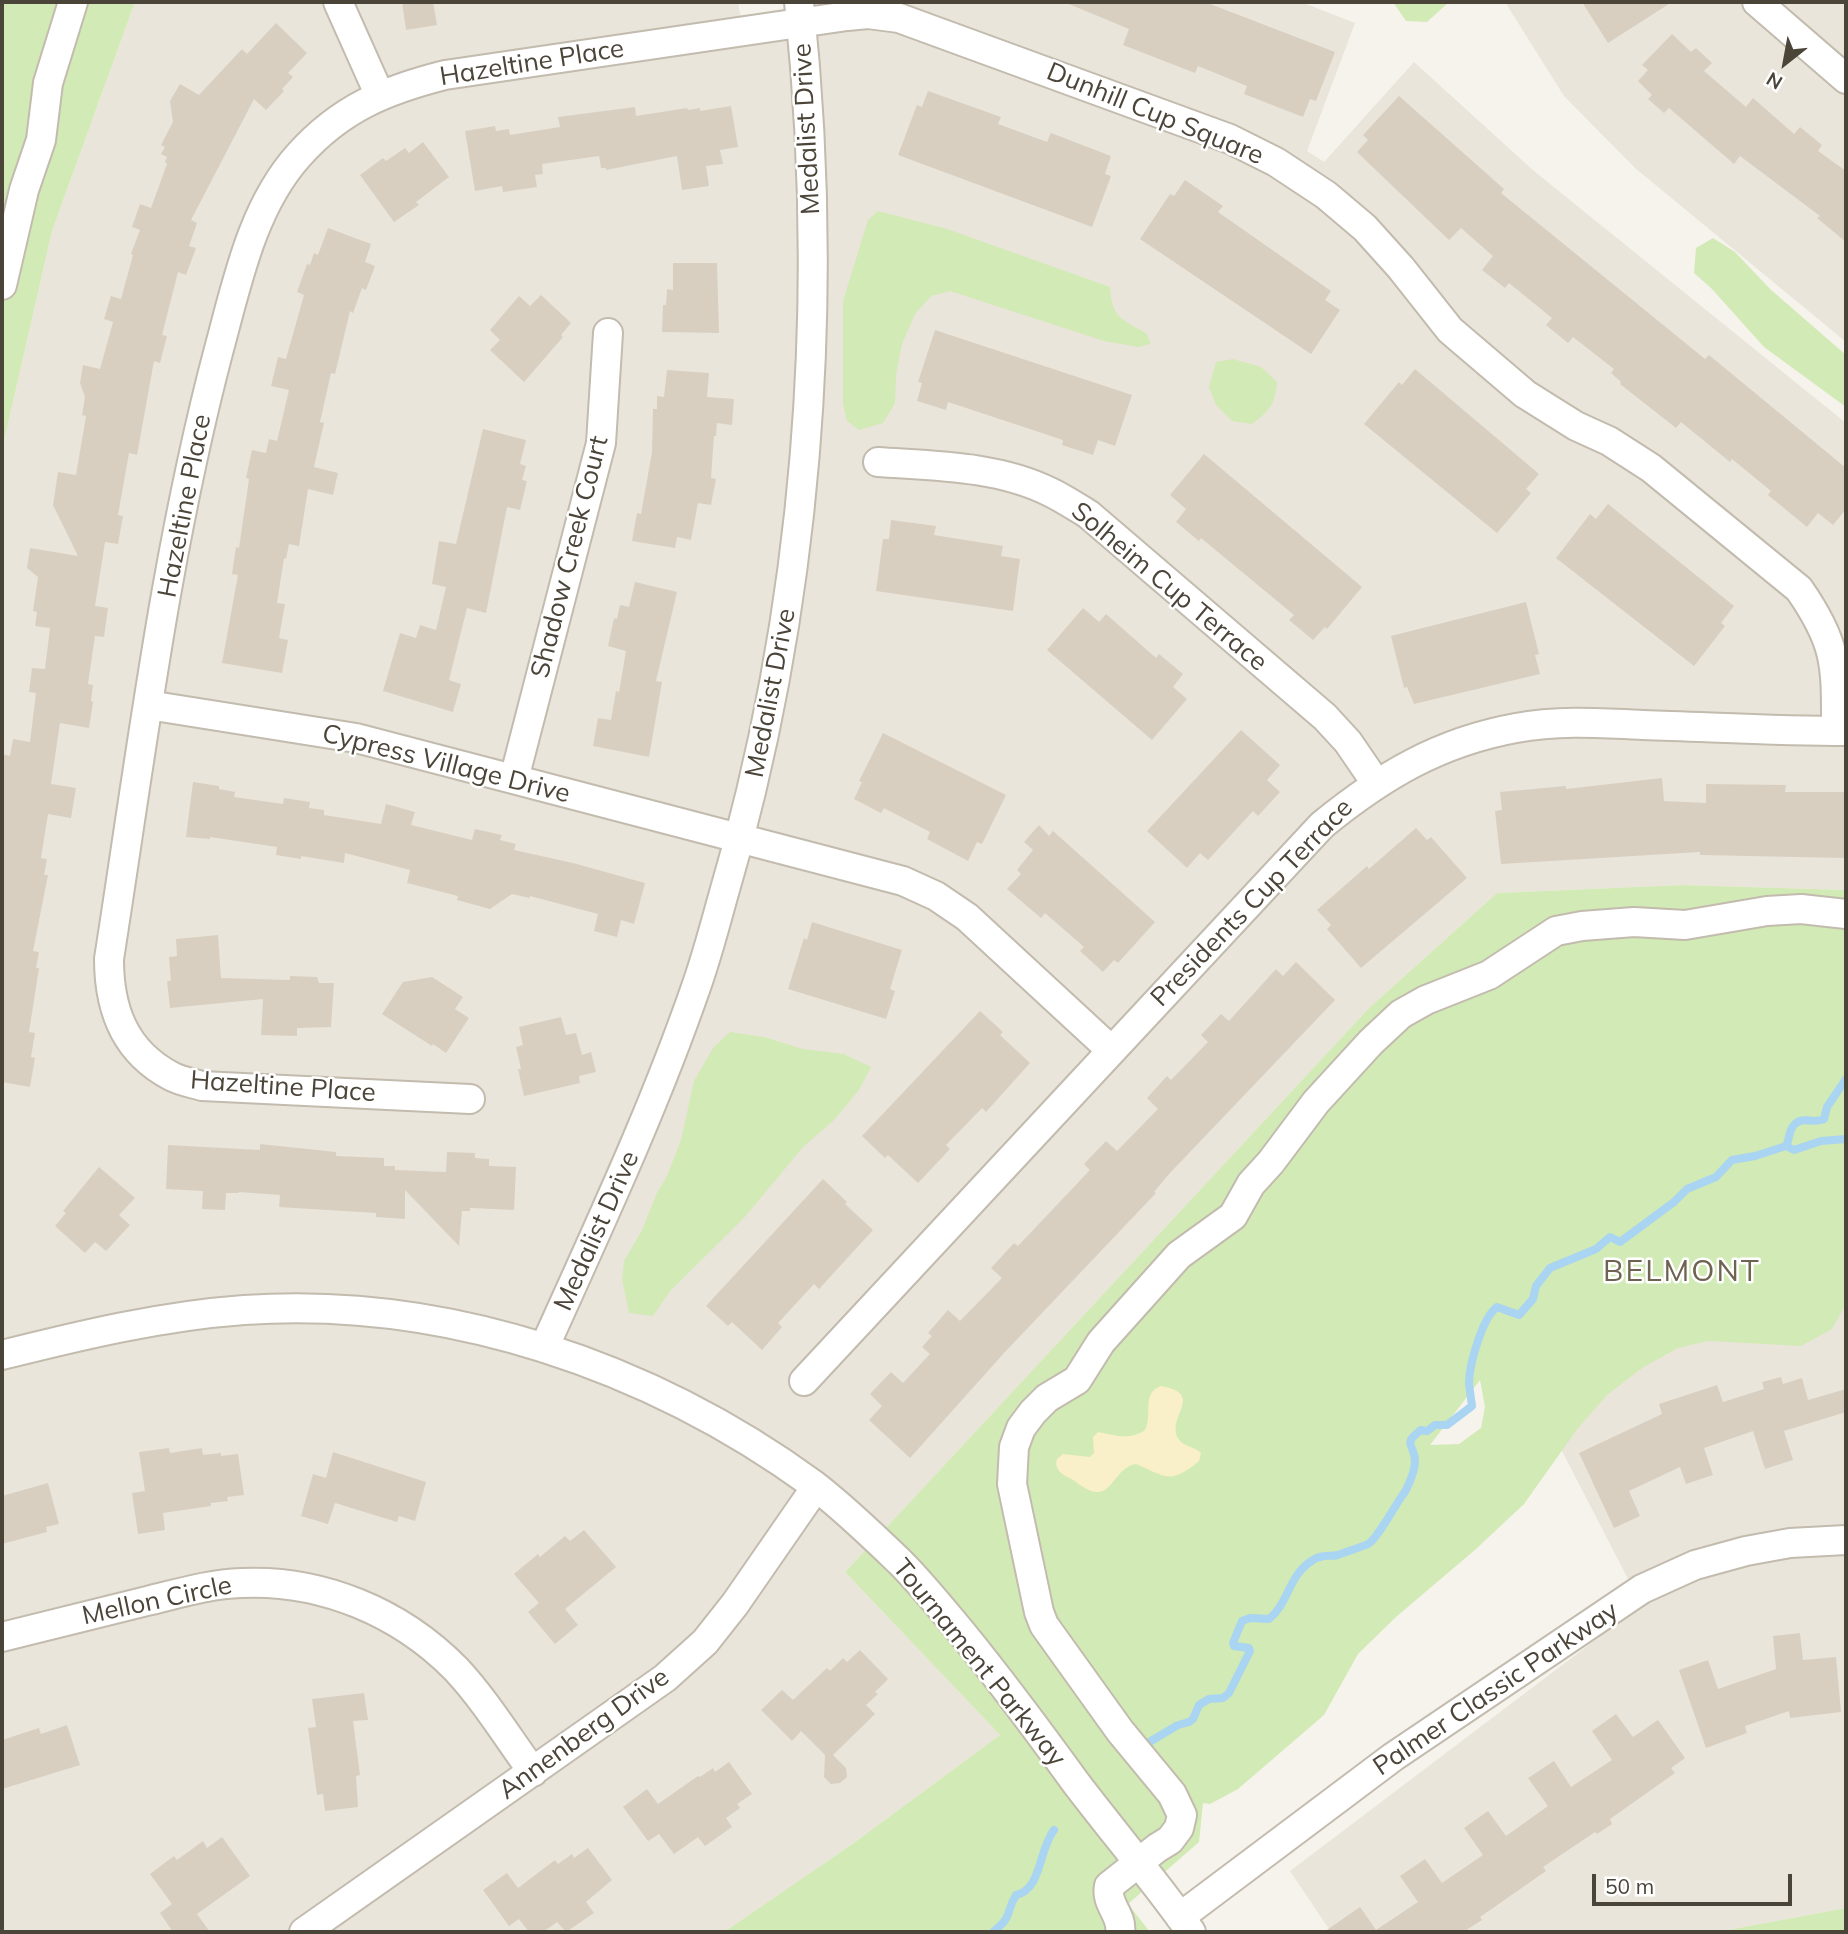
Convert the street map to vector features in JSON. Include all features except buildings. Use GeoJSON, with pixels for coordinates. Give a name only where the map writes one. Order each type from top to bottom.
{"type":"FeatureCollection","features":[{"type":"Feature","properties":{"kind":"street"},"geometry":{"type":"LineString","coordinates":[[2,285],[24,191],[45,125],[48,83],[73,2]]}},
{"type":"Feature","properties":{"kind":"street"},"geometry":{"type":"LineString","coordinates":[[338,2],[380,96]]}},
{"type":"Feature","properties":{"kind":"street"},"geometry":{"type":"LineString","coordinates":[[1757,2],[1846,79]]}},
{"type":"Feature","properties":{"kind":"street","name":"Hazeltine Place"},"geometry":{"type":"LineString","coordinates":[[470,1100],[202,1086],[173,1078],[140,1053],[116,1013],[109,986],[109,959],[148,705],[175,540],[201,419],[232,301],[258,220],[276,187],[298,156],[328,127],[364,103],[402,86],[445,75],[750,29],[800,13]]}},
{"type":"Feature","properties":{"kind":"street","name":"Dunhill Cup Square"},"geometry":{"type":"LineString","coordinates":[[800,13],[868,14],[899,18],[1220,135],[1276,162],[1326,195],[1365,228],[1450,330],[1525,394],[1651,468],[1799,589],[1829,639],[1836,669],[1841,731]]}},
{"type":"Feature","properties":{"kind":"street","name":"Medalist Drive"},"geometry":{"type":"LineString","coordinates":[[544,1348],[656,1096],[698,984],[741,838],[767,724],[788,608],[811,374],[813,253],[810,140],[800,13]]}},
{"type":"Feature","properties":{"kind":"street","name":"Shadow Creek Court"},"geometry":{"type":"LineString","coordinates":[[514,779],[601,443],[608,333]]}},
{"type":"Feature","properties":{"kind":"street","name":"Solheim Cup Terrace"},"geometry":{"type":"LineString","coordinates":[[878,462],[972,469],[1010,477],[1050,491],[1088,514],[1325,717],[1348,742],[1376,783]]}},
{"type":"Feature","properties":{"kind":"street","name":"Cypress Village Drive"},"geometry":{"type":"LineString","coordinates":[[148,705],[356,738],[903,881],[936,897],[967,917],[1111,1050]]}},
{"type":"Feature","properties":{"kind":"street","name":"Presidents Cup Terrace"},"geometry":{"type":"LineString","coordinates":[[804,1381],[1322,825],[1376,783],[1420,758],[1466,740],[1516,728],[1566,722],[1841,731]]}},
{"type":"Feature","properties":{"kind":"street"},"geometry":{"type":"LineString","coordinates":[[1120,1932],[1120,1921],[1107,1895],[1109,1886],[1170,1840],[1179,1828],[1182,1815],[1172,1794],[1120,1731],[1044,1625],[1012,1484],[1014,1447],[1021,1428],[1047,1398],[1077,1380],[1101,1342],[1179,1255],[1233,1216],[1251,1184],[1316,1102],[1371,1042],[1401,1014],[1426,1000],[1489,975],[1556,931],[1634,922],[1694,925],[1767,911],[1801,909],[1846,914]]}},
{"type":"Feature","properties":{"kind":"street","name":"Tournament Parkway"},"geometry":{"type":"LineString","coordinates":[[2,1354],[177,1316],[319,1309],[394,1315],[475,1329],[544,1348],[622,1376],[690,1408],[755,1446],[816,1487],[902,1564],[1007,1689],[1137,1864],[1186,1925]]}},
{"type":"Feature","properties":{"kind":"street","name":"Annenberg Drive"},"geometry":{"type":"LineString","coordinates":[[304,1932],[665,1678],[705,1642],[735,1604],[816,1487]]}},
{"type":"Feature","properties":{"kind":"street","name":"Palmer Classic Parkway"},"geometry":{"type":"LineString","coordinates":[[1186,1925],[1393,1757],[1643,1589],[1695,1565],[1746,1551],[1790,1543],[1846,1541]]}},
{"type":"Feature","properties":{"kind":"street","name":"Mellon Circle"},"geometry":{"type":"LineString","coordinates":[[2,1637],[206,1587],[240,1583],[279,1584],[321,1591],[362,1604],[399,1623],[430,1645],[471,1687],[533,1772]]}},
{"type":"Feature","properties":{"kind":"shaded area"},"geometry":{"type":"Polygon","coordinates":[[[135,2],[738,2],[741,20],[861,2],[1301,2],[1355,23],[1307,151],[1324,162],[1414,62],[1534,171],[1846,423],[1846,890],[1683,885],[1497,893],[1369,1008],[845,1572],[1000,1735],[851,1845],[724,1932],[2,1932],[2,450],[52,231],[135,2]]]}},
{"type":"Feature","properties":{"kind":"shaded area"},"geometry":{"type":"Polygon","coordinates":[[[1505,2],[1846,2],[1846,342],[1635,168],[1564,96],[1505,2]]]}},
{"type":"Feature","properties":{"kind":"shaded area"},"geometry":{"type":"Polygon","coordinates":[[[1846,1246],[1846,1908],[1717,1932],[1331,1932],[1290,1871],[1642,1606],[1548,1424],[1717,1283],[1846,1246]]]}},
{"type":"Feature","properties":{"kind":"green space"},"geometry":{"type":"Polygon","coordinates":[[[2,2],[135,2],[52,231],[2,450],[2,2]]]}},
{"type":"Feature","properties":{"kind":"green space"},"geometry":{"type":"Polygon","coordinates":[[[1393,2],[1449,2],[1427,22],[1406,21],[1393,2]]]}},
{"type":"Feature","properties":{"kind":"green space"},"geometry":{"type":"Polygon","coordinates":[[[878,211],[947,229],[1110,287],[1113,305],[1119,316],[1146,333],[1151,344],[1138,347],[1104,341],[950,291],[931,296],[915,314],[902,344],[896,375],[895,403],[883,423],[859,430],[847,421],[843,404],[843,301],[868,220],[878,211]]]}},
{"type":"Feature","properties":{"kind":"green space"},"geometry":{"type":"Polygon","coordinates":[[[1713,238],[1735,252],[1770,289],[1846,355],[1846,407],[1764,347],[1694,273],[1696,248],[1713,238]]]}},
{"type":"Feature","properties":{"kind":"green space"},"geometry":{"type":"Polygon","coordinates":[[[1233,359],[1261,367],[1277,382],[1270,406],[1252,424],[1232,421],[1216,405],[1209,387],[1216,362],[1233,359]]]}},
{"type":"Feature","properties":{"kind":"green space"},"geometry":{"type":"Polygon","coordinates":[[[1683,885],[1846,890],[1846,1304],[1832,1329],[1801,1346],[1708,1341],[1678,1348],[1642,1368],[1607,1395],[1578,1428],[1524,1504],[1358,1654],[1324,1715],[1238,1789],[1210,1804],[1203,1803],[1199,1842],[1128,1904],[1150,1932],[724,1932],[851,1845],[1000,1735],[845,1572],[1369,1008],[1497,893],[1683,885]],[[1480,1380],[1430,1445],[1459,1444],[1481,1428],[1485,1407],[1480,1380]]]}},
{"type":"Feature","properties":{"kind":"green space"},"geometry":{"type":"Polygon","coordinates":[[[730,1032],[764,1037],[803,1049],[844,1054],[871,1067],[859,1090],[834,1120],[803,1147],[743,1219],[670,1291],[653,1316],[629,1313],[622,1279],[624,1261],[642,1230],[681,1140],[694,1081],[713,1048],[730,1032]]]}},
{"type":"Feature","properties":{"kind":"green space"},"geometry":{"type":"Polygon","coordinates":[[[1846,1908],[1846,1932],[1717,1932],[1846,1908]]]}},
{"type":"Feature","properties":{"kind":"sand"},"geometry":{"type":"Polygon","coordinates":[[[1161,1386],[1181,1395],[1182,1407],[1176,1430],[1178,1438],[1201,1453],[1199,1461],[1174,1476],[1161,1475],[1136,1464],[1127,1467],[1104,1490],[1097,1492],[1088,1490],[1059,1471],[1057,1459],[1063,1454],[1090,1457],[1094,1453],[1093,1437],[1098,1432],[1128,1436],[1145,1430],[1149,1399],[1155,1389],[1161,1386]]]}},
{"type":"Feature","properties":{"kind":"waterway"},"geometry":{"type":"LineString","coordinates":[[1146,1744],[1178,1725],[1189,1722],[1199,1705],[1209,1699],[1223,1698],[1229,1693],[1250,1651],[1249,1648],[1234,1646],[1233,1643],[1242,1621],[1250,1618],[1269,1619],[1281,1605],[1298,1573],[1316,1558],[1338,1555],[1363,1546],[1376,1536],[1411,1479],[1415,1461],[1410,1445],[1412,1439],[1421,1430],[1427,1431],[1435,1425],[1447,1425],[1472,1406],[1469,1384],[1474,1354],[1486,1321],[1497,1307],[1519,1315],[1533,1299],[1536,1286],[1550,1268],[1596,1249],[1610,1237],[1620,1242],[1674,1202],[1687,1189],[1716,1177],[1732,1160],[1786,1146],[1795,1124],[1805,1120],[1824,1119],[1827,1107],[1846,1079]]}},
{"type":"Feature","properties":{"kind":"waterway"},"geometry":{"type":"LineString","coordinates":[[1786,1146],[1794,1150],[1821,1141],[1846,1139]]}},
{"type":"Feature","properties":{"kind":"waterway"},"geometry":{"type":"LineString","coordinates":[[993,1932],[1007,1918],[1016,1895],[1031,1885],[1054,1830]]}},
{"type":"Feature","properties":{"kind":"district","name":"BELMONT"},"geometry":{"type":"Point","coordinates":[1682,1272]}}]}
